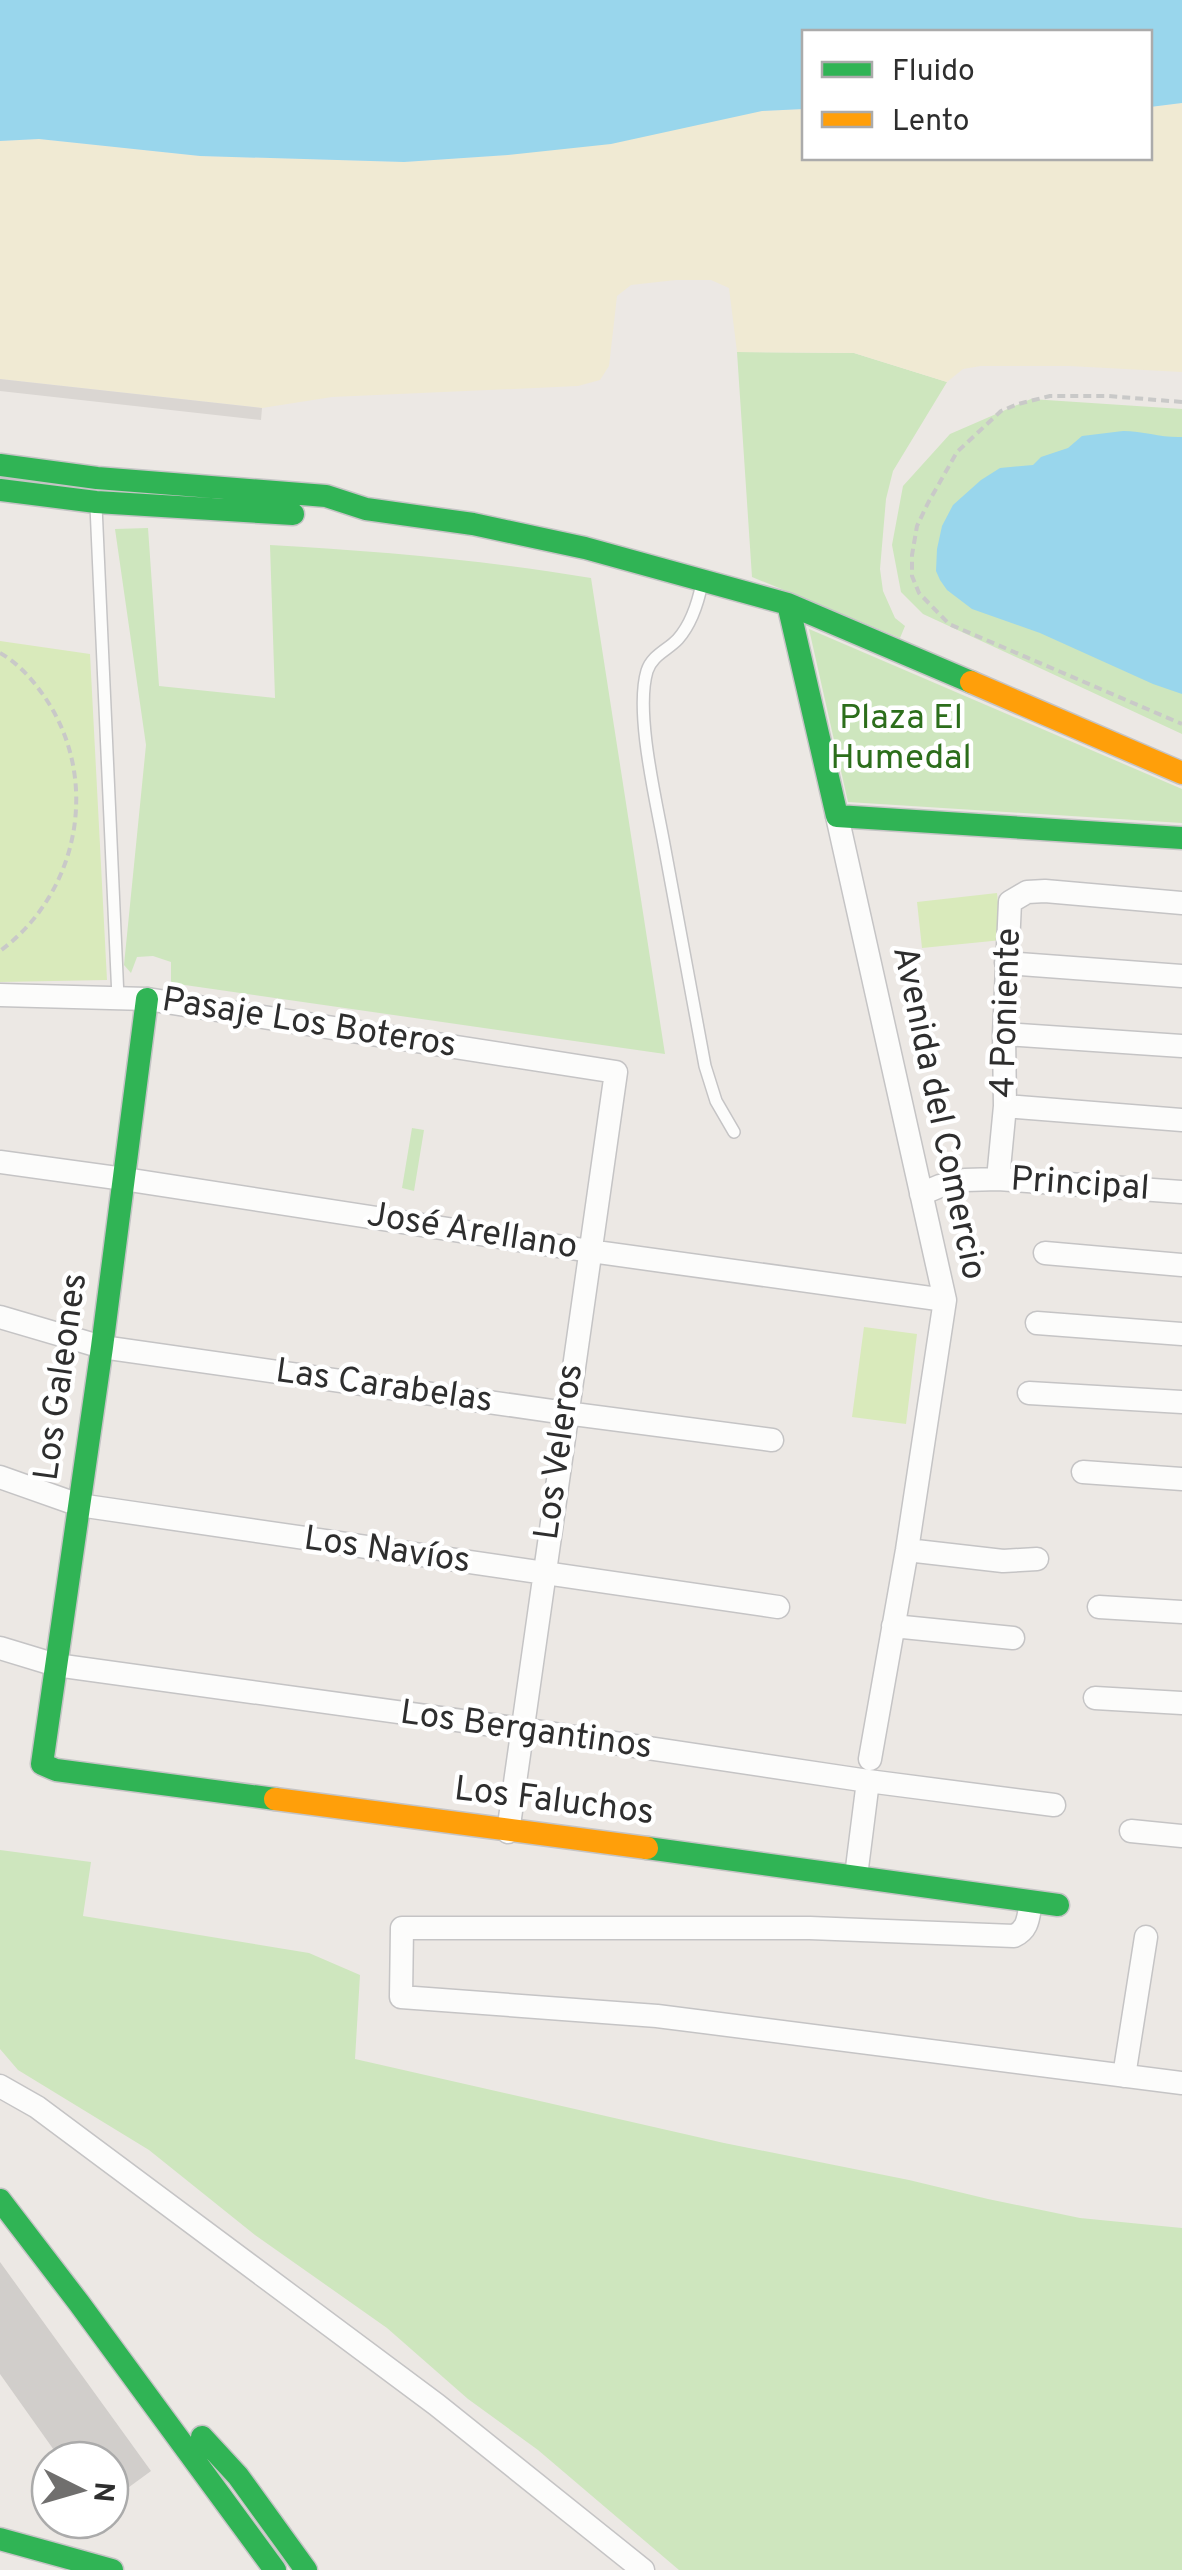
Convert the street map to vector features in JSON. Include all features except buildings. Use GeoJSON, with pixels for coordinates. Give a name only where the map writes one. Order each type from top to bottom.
{"type":"FeatureCollection","features":[{"type":"Feature","properties":{"kind":"street"},"geometry":{"type":"LineString","coordinates":[[0,465],[97,478],[326,496],[366,508],[526,534],[644,563],[788,604],[1182,773]]}},
{"type":"Feature","properties":{"kind":"street"},"geometry":{"type":"LineString","coordinates":[[0,490],[96,502],[326,516],[366,508]]}},
{"type":"Feature","properties":{"kind":"street","name":"Avenida del Comercio"},"geometry":{"type":"LineString","coordinates":[[788,604],[945,1300],[869,1770],[856,1876]]}},
{"type":"Feature","properties":{"kind":"street"},"geometry":{"type":"LineString","coordinates":[[837,816],[1182,838]]}},
{"type":"Feature","properties":{"kind":"street","name":"4 Poniente"},"geometry":{"type":"LineString","coordinates":[[998,1179],[1005,1106],[1010,902],[1027,892],[1046,891],[1182,903]]}},
{"type":"Feature","properties":{"kind":"street"},"geometry":{"type":"LineString","coordinates":[[1006,963],[1182,976]]}},
{"type":"Feature","properties":{"kind":"street","name":"Pasaje Los Boteros"},"geometry":{"type":"LineString","coordinates":[[0,995],[147,999],[616,1072]]}},
{"type":"Feature","properties":{"kind":"street","name":"Los Galeones"},"geometry":{"type":"LineString","coordinates":[[42,1764],[147,999]]}},
{"type":"Feature","properties":{"kind":"street"},"geometry":{"type":"LineString","coordinates":[[1004,1034],[1182,1046]]}},
{"type":"Feature","properties":{"kind":"street","name":"Los Veleros"},"geometry":{"type":"LineString","coordinates":[[508,1832],[616,1072]]}},
{"type":"Feature","properties":{"kind":"street"},"geometry":{"type":"LineString","coordinates":[[1005,1106],[1182,1120]]}},
{"type":"Feature","properties":{"kind":"street","name":"José Arellano"},"geometry":{"type":"LineString","coordinates":[[0,1162],[945,1300]]}},
{"type":"Feature","properties":{"kind":"street","name":"Principal"},"geometry":{"type":"LineString","coordinates":[[921,1194],[965,1180],[998,1179],[1182,1192]]}},
{"type":"Feature","properties":{"kind":"street"},"geometry":{"type":"LineString","coordinates":[[1044,1252],[1182,1265]]}},
{"type":"Feature","properties":{"kind":"street","name":"Las Carabelas"},"geometry":{"type":"LineString","coordinates":[[0,1317],[102,1347],[772,1440]]}},
{"type":"Feature","properties":{"kind":"street"},"geometry":{"type":"LineString","coordinates":[[1037,1323],[1182,1334]]}},
{"type":"Feature","properties":{"kind":"street"},"geometry":{"type":"LineString","coordinates":[[1029,1393],[1182,1402]]}},
{"type":"Feature","properties":{"kind":"street"},"geometry":{"type":"LineString","coordinates":[[1083,1472],[1182,1479]]}},
{"type":"Feature","properties":{"kind":"street","name":"Los Navíos"},"geometry":{"type":"LineString","coordinates":[[0,1477],[79,1506],[778,1607]]}},
{"type":"Feature","properties":{"kind":"street"},"geometry":{"type":"LineString","coordinates":[[907,1550],[1003,1560],[1037,1559]]}},
{"type":"Feature","properties":{"kind":"street"},"geometry":{"type":"LineString","coordinates":[[1099,1607],[1182,1612]]}},
{"type":"Feature","properties":{"kind":"street"},"geometry":{"type":"LineString","coordinates":[[893,1626],[1013,1638]]}},
{"type":"Feature","properties":{"kind":"street","name":"Los Bergantinos"},"geometry":{"type":"LineString","coordinates":[[0,1648],[56,1665],[521,1729],[869,1770],[1054,1805]]}},
{"type":"Feature","properties":{"kind":"street"},"geometry":{"type":"LineString","coordinates":[[1094,1698],[1182,1702]]}},
{"type":"Feature","properties":{"kind":"street","name":"Los Faluchos"},"geometry":{"type":"LineString","coordinates":[[42,1764],[56,1770],[1058,1906]]}},
{"type":"Feature","properties":{"kind":"street"},"geometry":{"type":"LineString","coordinates":[[1130,1831],[1182,1836]]}},
{"type":"Feature","properties":{"kind":"street"},"geometry":{"type":"LineString","coordinates":[[1031,1902],[1027,1924],[1014,1936],[810,1928],[402,1928],[401,1997],[657,2016],[1182,2083]]}},
{"type":"Feature","properties":{"kind":"street"},"geometry":{"type":"LineString","coordinates":[[1124,2076],[1146,1937]]}},
{"type":"Feature","properties":{"kind":"street"},"geometry":{"type":"LineString","coordinates":[[0,2086],[37,2107],[437,2406],[643,2570]]}},
{"type":"Feature","properties":{"kind":"street"},"geometry":{"type":"LineString","coordinates":[[0,2200],[275,2570]]}},
{"type":"Feature","properties":{"kind":"street"},"geometry":{"type":"LineString","coordinates":[[79,2303],[238,2476],[306,2570]]}},
{"type":"Feature","properties":{"kind":"street"},"geometry":{"type":"LineString","coordinates":[[3,2542],[112,2570]]}},
{"type":"Feature","properties":{"kind":"lane"},"geometry":{"type":"LineString","coordinates":[[96,502],[118,998]]}},
{"type":"Feature","properties":{"kind":"lane"},"geometry":{"type":"LineString","coordinates":[[702,581],[699,600],[685,629],[647,668],[644,716],[650,769],[705,1066],[716,1100],[734,1132]]}},
{"type":"Feature","properties":{"kind":"path"},"geometry":{"type":"LineString","coordinates":[[1182,402],[1050,396],[1001,411],[957,452],[928,503],[912,555],[912,576],[919,593],[949,624],[1182,724]]}},
{"type":"Feature","properties":{"kind":"path"},"geometry":{"type":"LineString","coordinates":[[0,653],[37,686],[60,724],[74,766],[76,810],[69,856],[50,897],[29,924],[0,950]]}},
{"type":"Feature","properties":{"kind":"green space"},"geometry":{"type":"Polygon","coordinates":[[[737,352],[854,353],[947,382],[893,471],[886,499],[880,569],[883,591],[895,618],[905,626],[900,638],[752,577],[737,352]]]}},
{"type":"Feature","properties":{"kind":"green space"},"geometry":{"type":"Polygon","coordinates":[[[1031,399],[1182,409],[1182,734],[923,614],[901,592],[892,545],[903,486],[950,434],[1031,399]]]}},
{"type":"Feature","properties":{"kind":"green space"},"geometry":{"type":"Polygon","coordinates":[[[148,528],[159,686],[275,698],[270,545],[431,557],[591,578],[665,1054],[171,983],[171,962],[153,956],[137,957],[131,973],[124,965],[146,745],[115,529],[148,528]]]}},
{"type":"Feature","properties":{"kind":"green space","name":"Plaza El Humedal"},"geometry":{"type":"Polygon","coordinates":[[[809,629],[1182,789],[1182,823],[848,802],[809,629]]]}},
{"type":"Feature","properties":{"kind":"green space"},"geometry":{"type":"Polygon","coordinates":[[[0,641],[90,654],[107,980],[0,982],[0,641]]]}},
{"type":"Feature","properties":{"kind":"green space"},"geometry":{"type":"Polygon","coordinates":[[[997,893],[1002,940],[922,948],[917,902],[997,893]]]}},
{"type":"Feature","properties":{"kind":"green space"},"geometry":{"type":"Polygon","coordinates":[[[412,1128],[424,1130],[414,1191],[402,1188],[412,1128]]]}},
{"type":"Feature","properties":{"kind":"green space"},"geometry":{"type":"Polygon","coordinates":[[[864,1327],[917,1334],[906,1424],[852,1417],[864,1327]]]}},
{"type":"Feature","properties":{"kind":"green space"},"geometry":{"type":"Polygon","coordinates":[[[0,1850],[91,1862],[83,1916],[309,1953],[360,1975],[355,2059],[724,2143],[1080,2218],[1182,2228],[1182,2570],[679,2570],[387,2328],[255,2235],[149,2150],[18,2070],[0,2049],[0,1850]]]}},
{"type":"Feature","properties":{"kind":"sand"},"geometry":{"type":"Polygon","coordinates":[[[1182,103],[1182,372],[981,366],[963,369],[947,382],[854,353],[737,352],[729,288],[711,280],[676,280],[631,285],[617,296],[609,366],[600,380],[578,386],[332,397],[262,408],[0,379],[0,141],[39,139],[200,156],[404,162],[508,155],[762,111],[802,109],[802,160],[1152,160],[1152,107],[1182,103]]]}},
{"type":"Feature","properties":{"kind":"shaded area"},"geometry":{"type":"Polygon","coordinates":[[[0,379],[262,408],[261,420],[0,391],[0,379]]]}},
{"type":"Feature","properties":{"kind":"water"},"geometry":{"type":"Polygon","coordinates":[[[0,0],[1182,0],[1182,103],[1152,107],[1152,30],[802,30],[802,109],[762,111],[611,144],[404,162],[200,156],[39,139],[0,141],[0,0]]]}},
{"type":"Feature","properties":{"kind":"water"},"geometry":{"type":"Polygon","coordinates":[[[1123,431],[1182,437],[1182,694],[1040,633],[972,609],[947,590],[936,571],[942,526],[953,505],[981,480],[1000,468],[1033,465],[1041,457],[1068,448],[1082,436],[1123,431]]]}},
{"type":"Feature","properties":{"kind":"traffic: fast"},"geometry":{"type":"LineString","coordinates":[[0,465],[97,478],[326,496],[366,509],[473,524],[585,548],[788,604],[971,682]]}},
{"type":"Feature","properties":{"kind":"traffic: fast"},"geometry":{"type":"LineString","coordinates":[[0,490],[96,502],[293,514]]}},
{"type":"Feature","properties":{"kind":"traffic: fast"},"geometry":{"type":"LineString","coordinates":[[788,604],[837,816],[1182,838]]}},
{"type":"Feature","properties":{"kind":"traffic: fast"},"geometry":{"type":"LineString","coordinates":[[147,999],[42,1764],[56,1770],[275,1799]]}},
{"type":"Feature","properties":{"kind":"traffic: fast"},"geometry":{"type":"LineString","coordinates":[[647,1848],[1058,1905]]}},
{"type":"Feature","properties":{"kind":"traffic: fast"},"geometry":{"type":"LineString","coordinates":[[0,2200],[275,2570]]}},
{"type":"Feature","properties":{"kind":"traffic: fast"},"geometry":{"type":"LineString","coordinates":[[202,2437],[238,2476],[306,2570]]}},
{"type":"Feature","properties":{"kind":"traffic: fast"},"geometry":{"type":"LineString","coordinates":[[0,2539],[112,2570]]}},
{"type":"Feature","properties":{"kind":"traffic: slow"},"geometry":{"type":"LineString","coordinates":[[971,682],[1182,773]]}},
{"type":"Feature","properties":{"kind":"traffic: slow"},"geometry":{"type":"LineString","coordinates":[[275,1799],[647,1848]]}}]}
